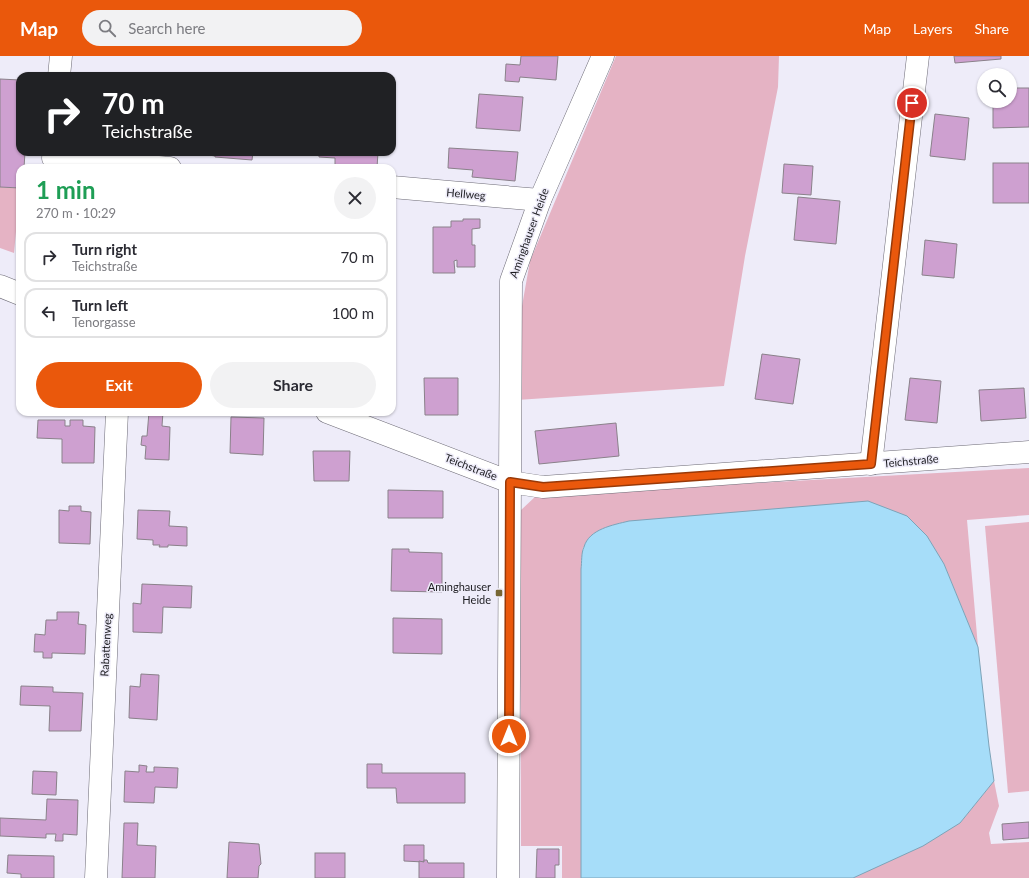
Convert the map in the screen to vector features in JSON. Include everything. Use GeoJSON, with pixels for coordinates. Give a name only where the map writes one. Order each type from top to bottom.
{"type":"FeatureCollection","features":[{"type":"Feature","properties":{"kind":"street"},"geometry":{"type":"LineString","coordinates":[[59,72],[61,56]]}},
{"type":"Feature","properties":{"kind":"street","name":"Aminghauser Heide"},"geometry":{"type":"LineString","coordinates":[[508,878],[511,281],[540,200],[603,56]]}},
{"type":"Feature","properties":{"kind":"street"},"geometry":{"type":"LineString","coordinates":[[871,464],[918,56]]}},
{"type":"Feature","properties":{"kind":"street"},"geometry":{"type":"LineString","coordinates":[[53,159],[118,164]]}},
{"type":"Feature","properties":{"kind":"street","name":"Hellweg"},"geometry":{"type":"LineString","coordinates":[[396,187],[540,200]]}},
{"type":"Feature","properties":{"kind":"street"},"geometry":{"type":"LineString","coordinates":[[0,286],[16,292]]}},
{"type":"Feature","properties":{"kind":"street","name":"Rabattenweg"},"geometry":{"type":"LineString","coordinates":[[96,878],[117,416]]}},
{"type":"Feature","properties":{"kind":"street","name":"Teichstraße"},"geometry":{"type":"LineString","coordinates":[[337,416],[510,482],[543,487],[1029,452]]}},
{"type":"Feature","properties":{"kind":"shaded area"},"geometry":{"type":"Polygon","coordinates":[[[616,56],[779,56],[778,87],[745,256],[724,386],[517,400],[522,306],[530,261],[616,56]]]}},
{"type":"Feature","properties":{"kind":"shaded area"},"geometry":{"type":"Polygon","coordinates":[[[0,187],[16,188],[16,231],[14,253],[0,248],[0,187]]]}},
{"type":"Feature","properties":{"kind":"shaded area"},"geometry":{"type":"Polygon","coordinates":[[[1029,468],[1029,515],[967,520],[978,647],[944,564],[583,547],[581,569],[581,878],[562,878],[562,846],[521,846],[520,511],[537,495],[1029,468]]]}},
{"type":"Feature","properties":{"kind":"shaded area"},"geometry":{"type":"Polygon","coordinates":[[[1029,522],[1029,791],[1008,793],[985,526],[1029,522]]]}},
{"type":"Feature","properties":{"kind":"shaded area"},"geometry":{"type":"Polygon","coordinates":[[[994,781],[999,806],[989,833],[991,844],[1029,842],[1029,878],[853,878],[960,823],[994,781]]]}},
{"type":"Feature","properties":{"kind":"water"},"geometry":{"type":"Polygon","coordinates":[[[868,501],[907,516],[927,536],[944,564],[978,647],[994,781],[960,823],[923,846],[853,878],[581,878],[581,569],[582,552],[587,541],[596,532],[602,529],[629,521],[868,501]]]}},
{"type":"Feature","properties":{"kind":"building"},"geometry":{"type":"Polygon","coordinates":[[[521,56],[558,56],[556,80],[520,77],[519,82],[505,81],[506,64],[520,65],[521,56]]]}},
{"type":"Feature","properties":{"kind":"building"},"geometry":{"type":"Polygon","coordinates":[[[954,56],[1001,56],[1001,59],[955,63],[954,56]]]}},
{"type":"Feature","properties":{"kind":"building"},"geometry":{"type":"Polygon","coordinates":[[[0,79],[16,80],[16,156],[25,156],[24,164],[16,164],[16,188],[0,187],[0,79]]]}},
{"type":"Feature","properties":{"kind":"building"},"geometry":{"type":"Polygon","coordinates":[[[1017,88],[1029,88],[1029,127],[993,128],[993,108],[1017,108],[1017,88]]]}},
{"type":"Feature","properties":{"kind":"building"},"geometry":{"type":"Polygon","coordinates":[[[479,94],[523,97],[520,131],[476,128],[479,94]]]}},
{"type":"Feature","properties":{"kind":"building"},"geometry":{"type":"Polygon","coordinates":[[[935,114],[969,118],[965,160],[930,156],[935,114]]]}},
{"type":"Feature","properties":{"kind":"building"},"geometry":{"type":"Polygon","coordinates":[[[449,148],[518,152],[515,181],[472,177],[473,170],[448,168],[449,148]]]}},
{"type":"Feature","properties":{"kind":"building"},"geometry":{"type":"Polygon","coordinates":[[[215,156],[252,156],[252,160],[215,156]]]}},
{"type":"Feature","properties":{"kind":"building"},"geometry":{"type":"Polygon","coordinates":[[[378,156],[377,164],[335,164],[335,158],[319,157],[378,156]]]}},
{"type":"Feature","properties":{"kind":"building"},"geometry":{"type":"Polygon","coordinates":[[[993,163],[1029,163],[1029,203],[993,203],[993,163]]]}},
{"type":"Feature","properties":{"kind":"building"},"geometry":{"type":"Polygon","coordinates":[[[784,164],[813,166],[811,195],[782,193],[784,164]]]}},
{"type":"Feature","properties":{"kind":"building"},"geometry":{"type":"Polygon","coordinates":[[[798,197],[840,201],[836,244],[794,240],[798,197]]]}},
{"type":"Feature","properties":{"kind":"building"},"geometry":{"type":"Polygon","coordinates":[[[463,219],[480,219],[480,228],[472,229],[472,245],[475,245],[475,267],[457,267],[457,260],[454,261],[455,273],[433,273],[433,227],[451,227],[451,221],[463,221],[463,219]]]}},
{"type":"Feature","properties":{"kind":"building"},"geometry":{"type":"Polygon","coordinates":[[[925,240],[957,244],[954,278],[922,275],[925,240]]]}},
{"type":"Feature","properties":{"kind":"building"},"geometry":{"type":"Polygon","coordinates":[[[762,354],[800,359],[793,404],[755,399],[762,354]]]}},
{"type":"Feature","properties":{"kind":"building"},"geometry":{"type":"Polygon","coordinates":[[[424,378],[458,378],[458,415],[425,415],[424,378]]]}},
{"type":"Feature","properties":{"kind":"building"},"geometry":{"type":"Polygon","coordinates":[[[910,378],[941,381],[937,423],[905,420],[910,378]]]}},
{"type":"Feature","properties":{"kind":"building"},"geometry":{"type":"Polygon","coordinates":[[[1024,388],[1026,418],[981,421],[979,390],[1024,388]]]}},
{"type":"Feature","properties":{"kind":"building"},"geometry":{"type":"Polygon","coordinates":[[[149,416],[163,416],[162,426],[170,427],[169,460],[145,459],[146,446],[141,445],[142,436],[147,436],[149,416]]]}},
{"type":"Feature","properties":{"kind":"building"},"geometry":{"type":"Polygon","coordinates":[[[231,417],[264,418],[263,455],[230,453],[231,417]]]}},
{"type":"Feature","properties":{"kind":"building"},"geometry":{"type":"Polygon","coordinates":[[[38,420],[65,420],[65,426],[70,426],[70,420],[83,420],[83,426],[95,427],[94,463],[62,463],[62,439],[37,438],[38,420]]]}},
{"type":"Feature","properties":{"kind":"building"},"geometry":{"type":"Polygon","coordinates":[[[616,423],[619,456],[539,464],[535,431],[616,423]]]}},
{"type":"Feature","properties":{"kind":"building"},"geometry":{"type":"Polygon","coordinates":[[[313,451],[350,451],[349,481],[314,481],[313,451]]]}},
{"type":"Feature","properties":{"kind":"building"},"geometry":{"type":"Polygon","coordinates":[[[388,490],[443,491],[443,518],[388,518],[388,490]]]}},
{"type":"Feature","properties":{"kind":"building"},"geometry":{"type":"Polygon","coordinates":[[[69,506],[81,506],[81,511],[91,512],[90,544],[59,543],[59,510],[69,511],[69,506]]]}},
{"type":"Feature","properties":{"kind":"building"},"geometry":{"type":"Polygon","coordinates":[[[138,510],[170,511],[169,526],[187,527],[187,546],[168,545],[168,547],[159,547],[160,545],[153,545],[153,540],[137,539],[138,510]]]}},
{"type":"Feature","properties":{"kind":"building"},"geometry":{"type":"Polygon","coordinates":[[[392,549],[409,549],[409,552],[442,553],[442,592],[391,591],[392,549]]]}},
{"type":"Feature","properties":{"kind":"building"},"geometry":{"type":"Polygon","coordinates":[[[142,584],[192,586],[191,608],[163,607],[162,633],[133,632],[133,603],[141,604],[142,584]]]}},
{"type":"Feature","properties":{"kind":"building"},"geometry":{"type":"Polygon","coordinates":[[[57,612],[79,612],[78,624],[86,625],[85,654],[52,653],[52,658],[43,658],[43,652],[34,652],[35,634],[45,635],[46,620],[57,620],[57,612]]]}},
{"type":"Feature","properties":{"kind":"building"},"geometry":{"type":"Polygon","coordinates":[[[393,618],[442,619],[442,654],[393,653],[393,618]]]}},
{"type":"Feature","properties":{"kind":"building"},"geometry":{"type":"Polygon","coordinates":[[[141,674],[159,675],[157,720],[129,718],[130,686],[140,687],[141,674]]]}},
{"type":"Feature","properties":{"kind":"building"},"geometry":{"type":"Polygon","coordinates":[[[21,686],[53,687],[53,692],[83,693],[81,731],[49,731],[50,706],[20,705],[21,686]]]}},
{"type":"Feature","properties":{"kind":"building"},"geometry":{"type":"Polygon","coordinates":[[[367,764],[382,764],[382,773],[465,773],[465,803],[397,803],[396,788],[367,788],[367,764]]]}},
{"type":"Feature","properties":{"kind":"building"},"geometry":{"type":"Polygon","coordinates":[[[139,765],[147,766],[146,772],[154,772],[154,767],[178,768],[177,788],[155,787],[154,803],[124,802],[125,771],[139,772],[139,765]]]}},
{"type":"Feature","properties":{"kind":"building"},"geometry":{"type":"Polygon","coordinates":[[[33,771],[57,772],[56,795],[32,794],[33,771]]]}},
{"type":"Feature","properties":{"kind":"building"},"geometry":{"type":"Polygon","coordinates":[[[47,799],[78,800],[77,835],[63,834],[63,841],[55,841],[56,834],[46,834],[46,838],[0,836],[0,818],[46,820],[47,799]]]}},
{"type":"Feature","properties":{"kind":"building"},"geometry":{"type":"Polygon","coordinates":[[[1029,822],[1029,838],[1003,840],[1002,824],[1029,822]]]}},
{"type":"Feature","properties":{"kind":"building"},"geometry":{"type":"Polygon","coordinates":[[[124,823],[138,823],[137,845],[156,846],[155,878],[122,878],[124,823]]]}},
{"type":"Feature","properties":{"kind":"building"},"geometry":{"type":"Polygon","coordinates":[[[229,842],[259,844],[261,864],[259,866],[258,878],[227,878],[229,842]]]}},
{"type":"Feature","properties":{"kind":"building"},"geometry":{"type":"Polygon","coordinates":[[[404,845],[424,845],[424,862],[404,861],[404,845]]]}},
{"type":"Feature","properties":{"kind":"building"},"geometry":{"type":"Polygon","coordinates":[[[537,849],[559,849],[559,865],[555,865],[555,878],[536,878],[537,849]]]}},
{"type":"Feature","properties":{"kind":"building"},"geometry":{"type":"Polygon","coordinates":[[[315,853],[345,853],[345,878],[315,878],[315,853]]]}},
{"type":"Feature","properties":{"kind":"building"},"geometry":{"type":"Polygon","coordinates":[[[8,855],[54,856],[54,878],[21,878],[21,874],[7,873],[8,855]]]}},
{"type":"Feature","properties":{"kind":"building"},"geometry":{"type":"Polygon","coordinates":[[[424,860],[427,860],[428,863],[464,863],[464,878],[419,878],[419,861],[424,862],[424,860]]]}},
{"type":"Feature","properties":{"kind":"place","name":"Aminghauser Heide"},"geometry":{"type":"Point","coordinates":[499,593]}},
{"type":"Feature","properties":{"kind":"route"},"geometry":{"type":"LineString","coordinates":[[509,736],[510,482],[543,487],[871,464],[912,103]]}}]}
